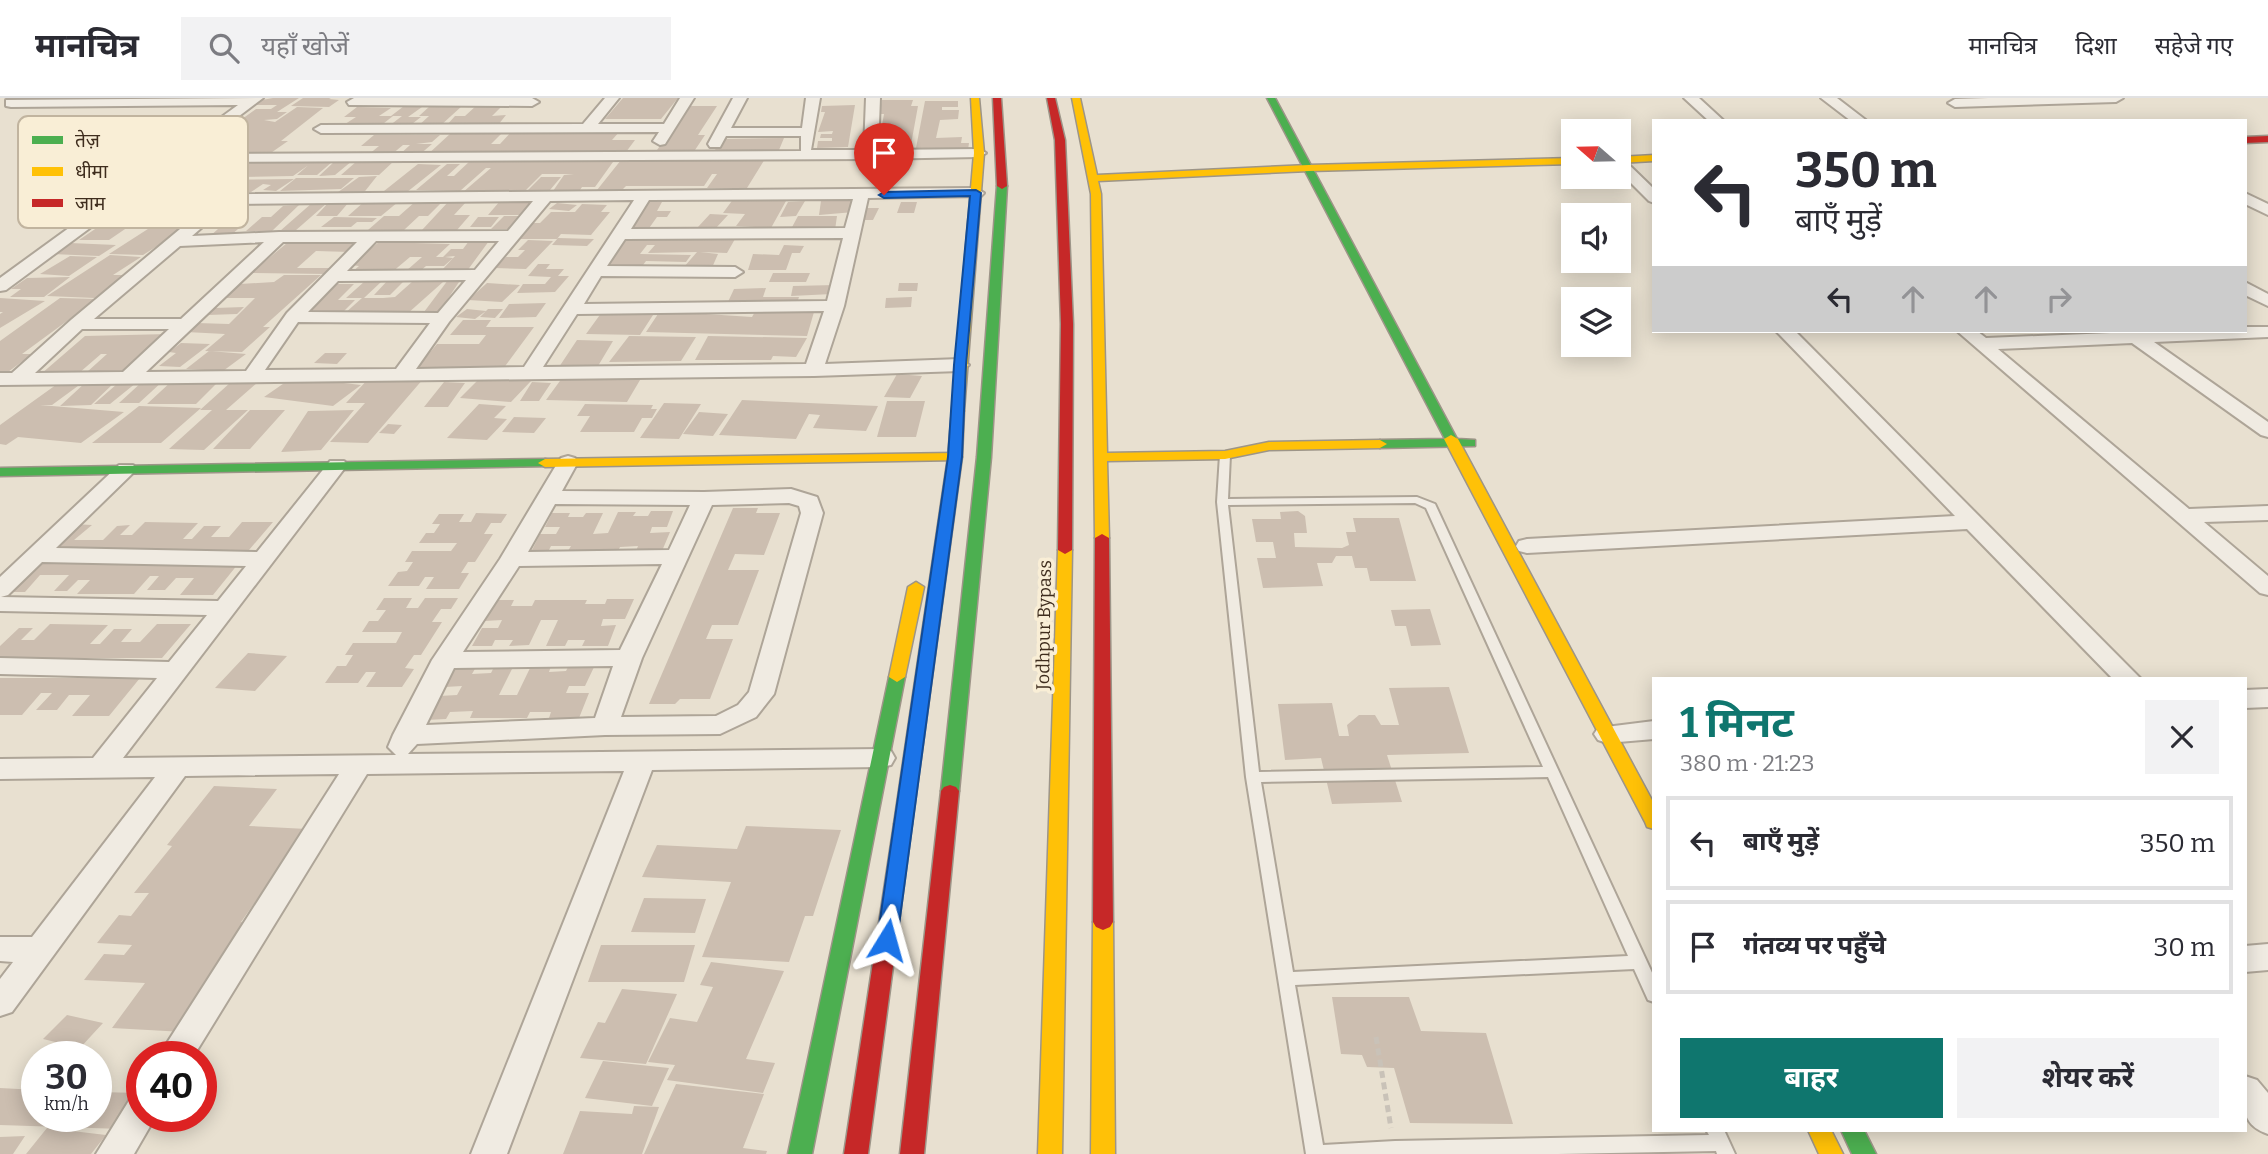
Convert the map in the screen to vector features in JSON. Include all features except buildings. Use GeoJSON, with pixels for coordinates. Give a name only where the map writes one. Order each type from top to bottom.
{"type":"FeatureCollection","features":[{"type":"Feature","properties":{"kind":"main road"},"geometry":{"type":"LineString","coordinates":[[856,1154],[960,365],[979,153],[975,98]]}},
{"type":"Feature","properties":{"kind":"main road"},"geometry":{"type":"LineString","coordinates":[[912,1154],[984,457],[1003,200],[998,98]]}},
{"type":"Feature","properties":{"kind":"main road","name":"Jodhpur Bypass"},"geometry":{"type":"LineString","coordinates":[[1049,1154],[1067,456],[1067,324],[1060,140],[1051,98]]}},
{"type":"Feature","properties":{"kind":"main road"},"geometry":{"type":"LineString","coordinates":[[1076,98],[1094,184],[1102,457],[1103,1154]]}},
{"type":"Feature","properties":{"kind":"main road"},"geometry":{"type":"LineString","coordinates":[[1271,98],[1319,173],[1524,541]]}},
{"type":"Feature","properties":{"kind":"main road"},"geometry":{"type":"LineString","coordinates":[[1282,98],[1312,154],[1452,443],[1454,460],[1631,734],[1652,813]]}},
{"type":"Feature","properties":{"kind":"main road"},"geometry":{"type":"LineString","coordinates":[[2247,140],[2268,139]]}},
{"type":"Feature","properties":{"kind":"main road"},"geometry":{"type":"LineString","coordinates":[[2247,149],[2268,149]]}},
{"type":"Feature","properties":{"kind":"main road"},"geometry":{"type":"LineString","coordinates":[[1631,163],[1652,158]]}},
{"type":"Feature","properties":{"kind":"main road"},"geometry":{"type":"LineString","coordinates":[[1094,184],[1561,162]]}},
{"type":"Feature","properties":{"kind":"main road"},"geometry":{"type":"LineString","coordinates":[[1631,166],[1652,167]]}},
{"type":"Feature","properties":{"kind":"main road"},"geometry":{"type":"LineString","coordinates":[[1319,173],[1561,170]]}},
{"type":"Feature","properties":{"kind":"main road"},"geometry":{"type":"LineString","coordinates":[[1225,455],[1269,446],[1470,443]]}},
{"type":"Feature","properties":{"kind":"main road"},"geometry":{"type":"LineString","coordinates":[[1102,457],[1225,455],[1276,463]]}},
{"type":"Feature","properties":{"kind":"main road"},"geometry":{"type":"LineString","coordinates":[[0,472],[949,457]]}},
{"type":"Feature","properties":{"kind":"main road"},"geometry":{"type":"LineString","coordinates":[[929,525],[949,457]]}},
{"type":"Feature","properties":{"kind":"main road"},"geometry":{"type":"LineString","coordinates":[[1454,460],[1479,459]]}},
{"type":"Feature","properties":{"kind":"main road"},"geometry":{"type":"LineString","coordinates":[[800,1154],[920,566]]}},
{"type":"Feature","properties":{"kind":"main road"},"geometry":{"type":"LineString","coordinates":[[1820,1132],[1831,1154]]}},
{"type":"Feature","properties":{"kind":"main road"},"geometry":{"type":"LineString","coordinates":[[1853,1132],[1864,1154]]}},
{"type":"Feature","properties":{"kind":"street"},"geometry":{"type":"LineString","coordinates":[[587,128],[612,98]]}},
{"type":"Feature","properties":{"kind":"street"},"geometry":{"type":"LineString","coordinates":[[650,157],[687,98]]}},
{"type":"Feature","properties":{"kind":"street"},"geometry":{"type":"LineString","coordinates":[[708,156],[740,98]]}},
{"type":"Feature","properties":{"kind":"street"},"geometry":{"type":"LineString","coordinates":[[804,156],[813,98]]}},
{"type":"Feature","properties":{"kind":"street"},"geometry":{"type":"LineString","coordinates":[[871,155],[873,98]]}},
{"type":"Feature","properties":{"kind":"street"},"geometry":{"type":"LineString","coordinates":[[1691,98],[1715,119]]}},
{"type":"Feature","properties":{"kind":"street"},"geometry":{"type":"LineString","coordinates":[[1828,98],[1857,119]]}},
{"type":"Feature","properties":{"kind":"street"},"geometry":{"type":"LineString","coordinates":[[1951,101],[2116,98]]}},
{"type":"Feature","properties":{"kind":"street"},"geometry":{"type":"LineString","coordinates":[[10,103],[253,100]]}},
{"type":"Feature","properties":{"kind":"street"},"geometry":{"type":"LineString","coordinates":[[231,116],[253,100]]}},
{"type":"Feature","properties":{"kind":"street"},"geometry":{"type":"LineString","coordinates":[[508,129],[534,100]]}},
{"type":"Feature","properties":{"kind":"street"},"geometry":{"type":"LineString","coordinates":[[287,158],[349,106],[534,100]]}},
{"type":"Feature","properties":{"kind":"street"},"geometry":{"type":"LineString","coordinates":[[1951,101],[1975,115]]}},
{"type":"Feature","properties":{"kind":"street"},"geometry":{"type":"LineString","coordinates":[[313,136],[508,129],[668,128]]}},
{"type":"Feature","properties":{"kind":"street"},"geometry":{"type":"LineString","coordinates":[[721,132],[808,132]]}},
{"type":"Feature","properties":{"kind":"street"},"geometry":{"type":"LineString","coordinates":[[248,158],[414,159],[979,153]]}},
{"type":"Feature","properties":{"kind":"street"},"geometry":{"type":"LineString","coordinates":[[753,195],[770,156]]}},
{"type":"Feature","properties":{"kind":"street"},"geometry":{"type":"LineString","coordinates":[[368,198],[414,159]]}},
{"type":"Feature","properties":{"kind":"street"},"geometry":{"type":"LineString","coordinates":[[1631,176],[1652,196]]}},
{"type":"Feature","properties":{"kind":"street"},"geometry":{"type":"LineString","coordinates":[[248,200],[976,193]]}},
{"type":"Feature","properties":{"kind":"street"},"geometry":{"type":"LineString","coordinates":[[814,370],[835,306],[861,195]]}},
{"type":"Feature","properties":{"kind":"street"},"geometry":{"type":"LineString","coordinates":[[402,374],[443,318],[546,196]]}},
{"type":"Feature","properties":{"kind":"street"},"geometry":{"type":"LineString","coordinates":[[530,373],[643,196]]}},
{"type":"Feature","properties":{"kind":"street"},"geometry":{"type":"LineString","coordinates":[[2247,200],[2268,210]]}},
{"type":"Feature","properties":{"kind":"street"},"geometry":{"type":"LineString","coordinates":[[0,286],[78,228]]}},
{"type":"Feature","properties":{"kind":"street"},"geometry":{"type":"LineString","coordinates":[[9,378],[193,228]]}},
{"type":"Feature","properties":{"kind":"street"},"geometry":{"type":"LineString","coordinates":[[571,309],[734,271],[852,233]]}},
{"type":"Feature","properties":{"kind":"street"},"geometry":{"type":"LineString","coordinates":[[619,234],[835,306]]}},
{"type":"Feature","properties":{"kind":"street"},"geometry":{"type":"LineString","coordinates":[[178,241],[279,237],[513,236]]}},
{"type":"Feature","properties":{"kind":"street"},"geometry":{"type":"LineString","coordinates":[[130,376],[279,237]]}},
{"type":"Feature","properties":{"kind":"street"},"geometry":{"type":"LineString","coordinates":[[252,376],[293,317],[371,237]]}},
{"type":"Feature","properties":{"kind":"street"},"geometry":{"type":"LineString","coordinates":[[595,271],[734,271]]}},
{"type":"Feature","properties":{"kind":"street"},"geometry":{"type":"LineString","coordinates":[[333,276],[480,275]]}},
{"type":"Feature","properties":{"kind":"street"},"geometry":{"type":"LineString","coordinates":[[2247,288],[2268,301]]}},
{"type":"Feature","properties":{"kind":"street"},"geometry":{"type":"LineString","coordinates":[[293,317],[443,318]]}},
{"type":"Feature","properties":{"kind":"street"},"geometry":{"type":"LineString","coordinates":[[78,324],[185,324]]}},
{"type":"Feature","properties":{"kind":"street"},"geometry":{"type":"LineString","coordinates":[[2247,333],[2268,332]]}},
{"type":"Feature","properties":{"kind":"street"},"geometry":{"type":"LineString","coordinates":[[1787,333],[2126,677]]}},
{"type":"Feature","properties":{"kind":"street"},"geometry":{"type":"LineString","coordinates":[[1974,337],[2135,338],[2246,333]]}},
{"type":"Feature","properties":{"kind":"street"},"geometry":{"type":"LineString","coordinates":[[1974,337],[2268,588]]}},
{"type":"Feature","properties":{"kind":"street"},"geometry":{"type":"LineString","coordinates":[[2135,338],[2268,431]]}},
{"type":"Feature","properties":{"kind":"street"},"geometry":{"type":"LineString","coordinates":[[9,378],[814,370],[960,365]]}},
{"type":"Feature","properties":{"kind":"street"},"geometry":{"type":"LineString","coordinates":[[396,764],[406,735],[445,660],[512,559],[568,462]]}},
{"type":"Feature","properties":{"kind":"street"},"geometry":{"type":"LineString","coordinates":[[100,768],[338,466]]}},
{"type":"Feature","properties":{"kind":"street"},"geometry":{"type":"LineString","coordinates":[[0,590],[126,469]]}},
{"type":"Feature","properties":{"kind":"street"},"geometry":{"type":"LineString","coordinates":[[406,735],[605,726],[720,725],[747,711],[761,694],[813,513],[809,502],[791,496],[704,499],[548,498]]}},
{"type":"Feature","properties":{"kind":"street"},"geometry":{"type":"LineString","coordinates":[[605,726],[629,658],[704,499]]}},
{"type":"Feature","properties":{"kind":"street"},"geometry":{"type":"LineString","coordinates":[[2184,516],[2268,513]]}},
{"type":"Feature","properties":{"kind":"street"},"geometry":{"type":"LineString","coordinates":[[1524,541],[1973,522]]}},
{"type":"Feature","properties":{"kind":"street"},"geometry":{"type":"LineString","coordinates":[[37,555],[264,559]]}},
{"type":"Feature","properties":{"kind":"street"},"geometry":{"type":"LineString","coordinates":[[512,559],[677,557]]}},
{"type":"Feature","properties":{"kind":"street"},"geometry":{"type":"LineString","coordinates":[[0,604],[225,608]]}},
{"type":"Feature","properties":{"kind":"street"},"geometry":{"type":"LineString","coordinates":[[445,660],[629,658]]}},
{"type":"Feature","properties":{"kind":"street"},"geometry":{"type":"LineString","coordinates":[[0,666],[177,670]]}},
{"type":"Feature","properties":{"kind":"street"},"geometry":{"type":"LineString","coordinates":[[2247,699],[2268,698]]}},
{"type":"Feature","properties":{"kind":"street"},"geometry":{"type":"LineString","coordinates":[[0,769],[881,758]]}},
{"type":"Feature","properties":{"kind":"street"},"geometry":{"type":"LineString","coordinates":[[489,1154],[642,761]]}},
{"type":"Feature","properties":{"kind":"street"},"geometry":{"type":"LineString","coordinates":[[185,1041],[359,765]]}},
{"type":"Feature","properties":{"kind":"street"},"geometry":{"type":"LineString","coordinates":[[0,1003],[177,767]]}},
{"type":"Feature","properties":{"kind":"street"},"geometry":{"type":"LineString","coordinates":[[0,949],[40,950]]}},
{"type":"Feature","properties":{"kind":"street"},"geometry":{"type":"LineString","coordinates":[[2247,959],[2268,957]]}},
{"type":"Feature","properties":{"kind":"street"},"geometry":{"type":"LineString","coordinates":[[2247,1093],[2268,1119]]}},
{"type":"Feature","properties":{"kind":"street"},"geometry":{"type":"LineString","coordinates":[[114,1154],[128,1132]]}},
{"type":"Feature","properties":{"kind":"lane"},"geometry":{"type":"LineString","coordinates":[[1225,455],[1222,502],[1253,777],[1315,1154],[1395,1149],[1721,1143]]}},
{"type":"Feature","properties":{"kind":"lane"},"geometry":{"type":"LineString","coordinates":[[1222,502],[1417,500],[1431,506],[1652,991]]}},
{"type":"Feature","properties":{"kind":"lane"},"geometry":{"type":"LineString","coordinates":[[1253,777],[1552,772]]}},
{"type":"Feature","properties":{"kind":"lane"},"geometry":{"type":"LineString","coordinates":[[1287,979],[1639,962]]}},
{"type":"Feature","properties":{"kind":"path"},"geometry":{"type":"LineString","coordinates":[[1376,1037],[1395,1149]]}},
{"type":"Feature","properties":{"kind":"traffic: fast"},"geometry":{"type":"LineString","coordinates":[[1271,98],[1451,439]]}},
{"type":"Feature","properties":{"kind":"traffic: fast"},"geometry":{"type":"LineString","coordinates":[[950,791],[984,457],[1002,186]]}},
{"type":"Feature","properties":{"kind":"traffic: fast"},"geometry":{"type":"LineString","coordinates":[[903,824],[955,457],[958,411]]}},
{"type":"Feature","properties":{"kind":"traffic: fast"},"geometry":{"type":"LineString","coordinates":[[1380,444],[1470,443]]}},
{"type":"Feature","properties":{"kind":"traffic: fast"},"geometry":{"type":"LineString","coordinates":[[0,472],[545,463]]}},
{"type":"Feature","properties":{"kind":"traffic: fast"},"geometry":{"type":"LineString","coordinates":[[800,1154],[897,677]]}},
{"type":"Feature","properties":{"kind":"traffic: fast"},"geometry":{"type":"LineString","coordinates":[[1853,1132],[1864,1154]]}},
{"type":"Feature","properties":{"kind":"traffic: slow"},"geometry":{"type":"LineString","coordinates":[[958,411],[979,153],[975,98]]}},
{"type":"Feature","properties":{"kind":"traffic: slow"},"geometry":{"type":"LineString","coordinates":[[1076,98],[1096,194],[1102,538]]}},
{"type":"Feature","properties":{"kind":"traffic: slow"},"geometry":{"type":"LineString","coordinates":[[1631,159],[1652,158]]}},
{"type":"Feature","properties":{"kind":"traffic: slow"},"geometry":{"type":"LineString","coordinates":[[1093,178],[1309,168],[1561,161]]}},
{"type":"Feature","properties":{"kind":"traffic: slow"},"geometry":{"type":"LineString","coordinates":[[1451,439],[1652,818]]}},
{"type":"Feature","properties":{"kind":"traffic: slow"},"geometry":{"type":"LineString","coordinates":[[1102,457],[1225,455],[1269,446],[1380,444]]}},
{"type":"Feature","properties":{"kind":"traffic: slow"},"geometry":{"type":"LineString","coordinates":[[545,463],[955,457]]}},
{"type":"Feature","properties":{"kind":"traffic: slow"},"geometry":{"type":"LineString","coordinates":[[1050,1154],[1065,550]]}},
{"type":"Feature","properties":{"kind":"traffic: slow"},"geometry":{"type":"LineString","coordinates":[[897,677],[916,587]]}},
{"type":"Feature","properties":{"kind":"traffic: slow"},"geometry":{"type":"LineString","coordinates":[[1103,922],[1103,1154]]}},
{"type":"Feature","properties":{"kind":"traffic: slow"},"geometry":{"type":"LineString","coordinates":[[1820,1132],[1831,1154]]}},
{"type":"Feature","properties":{"kind":"traffic: jam"},"geometry":{"type":"LineString","coordinates":[[997,98],[1002,186]]}},
{"type":"Feature","properties":{"kind":"traffic: jam"},"geometry":{"type":"LineString","coordinates":[[1051,98],[1060,140],[1067,324],[1065,550]]}},
{"type":"Feature","properties":{"kind":"traffic: jam"},"geometry":{"type":"LineString","coordinates":[[2247,140],[2268,139]]}},
{"type":"Feature","properties":{"kind":"traffic: jam"},"geometry":{"type":"LineString","coordinates":[[1102,538],[1103,922]]}},
{"type":"Feature","properties":{"kind":"traffic: jam"},"geometry":{"type":"LineString","coordinates":[[912,1154],[950,791]]}},
{"type":"Feature","properties":{"kind":"traffic: jam"},"geometry":{"type":"LineString","coordinates":[[856,1154],[903,824]]}},
{"type":"Feature","properties":{"kind":"route"},"geometry":{"type":"LineString","coordinates":[[884,195],[976,193],[960,365],[955,457],[887,940]]}}]}
